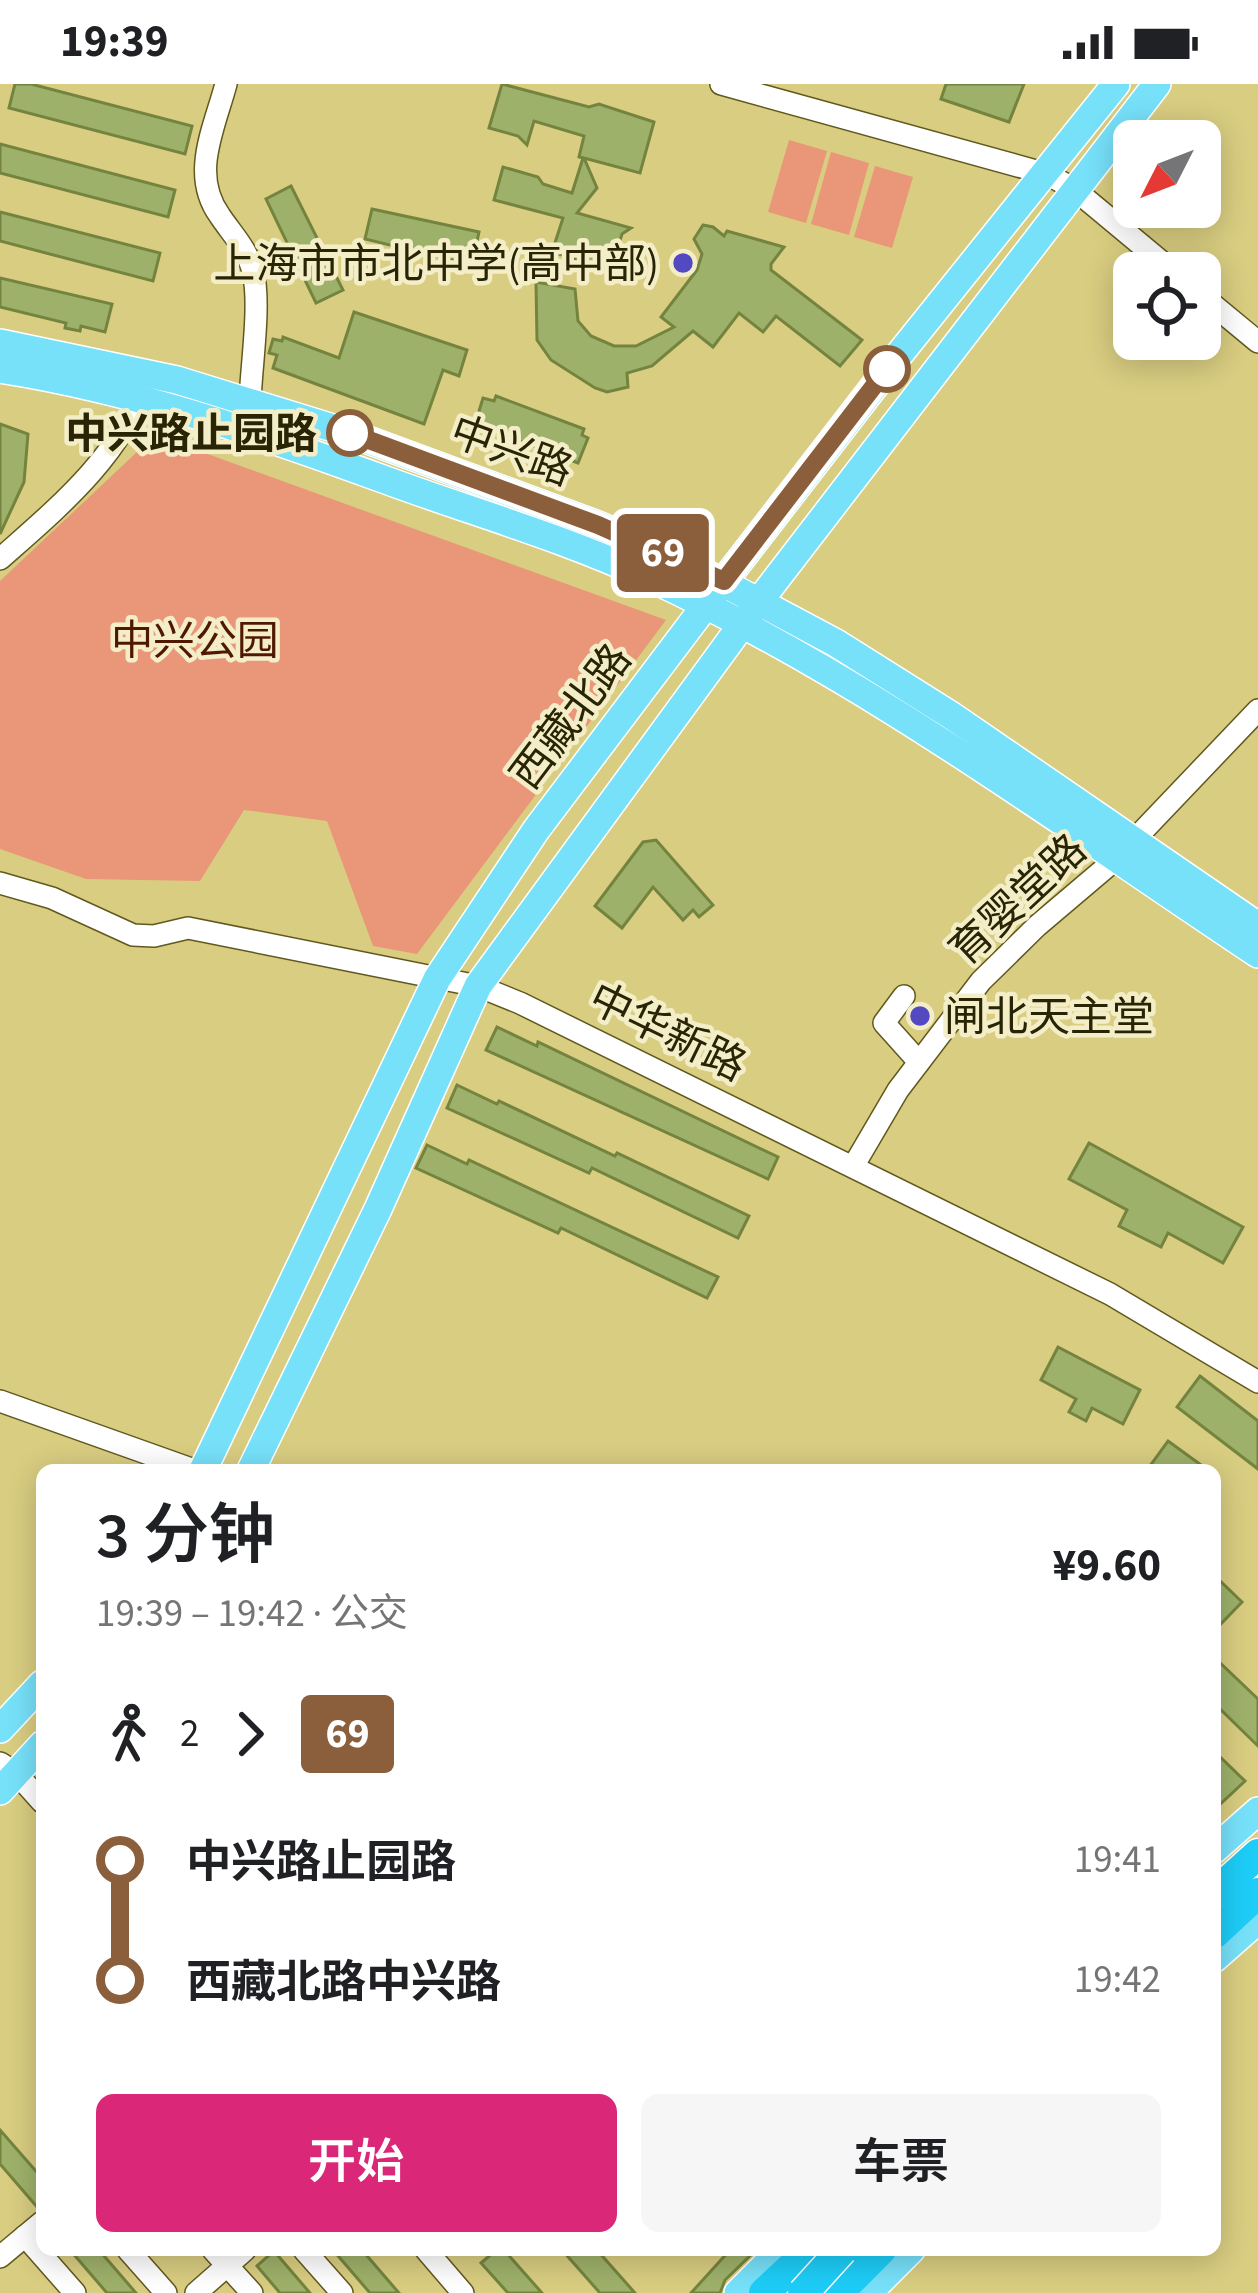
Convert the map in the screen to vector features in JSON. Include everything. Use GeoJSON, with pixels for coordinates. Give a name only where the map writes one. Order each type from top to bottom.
{"type":"FeatureCollection","features":[{"type":"Feature","properties":{"kind":"highway"},"geometry":{"type":"LineString","coordinates":[[1221,1888],[1258,1854]]}},
{"type":"Feature","properties":{"kind":"highway"},"geometry":{"type":"LineString","coordinates":[[1221,1927],[1258,1893]]}},
{"type":"Feature","properties":{"kind":"highway"},"geometry":{"type":"LineString","coordinates":[[765,2293],[806,2256]]}},
{"type":"Feature","properties":{"kind":"highway"},"geometry":{"type":"LineString","coordinates":[[802,2293],[837,2279],[872,2256]]}},
{"type":"Feature","properties":{"kind":"main road","name":"西藏北路"},"geometry":{"type":"LineString","coordinates":[[202,1464],[437,979],[536,830],[724,581],[1116,84]]}},
{"type":"Feature","properties":{"kind":"main road","name":"西藏北路"},"geometry":{"type":"LineString","coordinates":[[254,1464],[378,1209],[478,986],[760,600],[1157,84]]}},
{"type":"Feature","properties":{"kind":"main road","name":"中兴路"},"geometry":{"type":"LineString","coordinates":[[0,343],[144,384],[240,426],[586,550],[706,606],[821,668],[986,770],[1258,926]]}},
{"type":"Feature","properties":{"kind":"main road","name":"中兴路"},"geometry":{"type":"LineString","coordinates":[[0,368],[250,402],[349,433],[598,525],[724,581],[952,716],[1258,955]]}},
{"type":"Feature","properties":{"kind":"main road"},"geometry":{"type":"LineString","coordinates":[[0,1729],[36,1690]]}},
{"type":"Feature","properties":{"kind":"main road"},"geometry":{"type":"LineString","coordinates":[[6,1775],[36,1750]]}},
{"type":"Feature","properties":{"kind":"main road"},"geometry":{"type":"LineString","coordinates":[[1221,1845],[1258,1811]]}},
{"type":"Feature","properties":{"kind":"main road"},"geometry":{"type":"LineString","coordinates":[[1221,1953],[1258,1920]]}},
{"type":"Feature","properties":{"kind":"main road"},"geometry":{"type":"LineString","coordinates":[[738,2293],[775,2256]]}},
{"type":"Feature","properties":{"kind":"main road"},"geometry":{"type":"LineString","coordinates":[[837,2279],[865,2256]]}},
{"type":"Feature","properties":{"kind":"main road"},"geometry":{"type":"LineString","coordinates":[[868,2293],[905,2256]]}},
{"type":"Feature","properties":{"kind":"street"},"geometry":{"type":"LineString","coordinates":[[226,84],[204,180],[210,202],[243,247],[253,270],[250,402]]}},
{"type":"Feature","properties":{"kind":"street"},"geometry":{"type":"LineString","coordinates":[[721,84],[1048,174],[1074,189],[1150,252]]}},
{"type":"Feature","properties":{"kind":"street"},"geometry":{"type":"LineString","coordinates":[[1221,311],[1258,342]]}},
{"type":"Feature","properties":{"kind":"street"},"geometry":{"type":"LineString","coordinates":[[0,559],[91,470],[122,430],[144,384]]}},
{"type":"Feature","properties":{"kind":"street","name":"育婴堂路"},"geometry":{"type":"LineString","coordinates":[[854,1165],[919,1062],[1008,952],[1125,850],[1258,710]]}},
{"type":"Feature","properties":{"kind":"street","name":"中华新路"},"geometry":{"type":"LineString","coordinates":[[0,883],[52,898],[133,934],[154,936],[188,928],[478,986],[854,1165],[1110,1294],[1258,1382]]}},
{"type":"Feature","properties":{"kind":"street"},"geometry":{"type":"LineString","coordinates":[[904,996],[884,1023],[919,1062]]}},
{"type":"Feature","properties":{"kind":"street"},"geometry":{"type":"LineString","coordinates":[[0,1401],[182,1464]]}},
{"type":"Feature","properties":{"kind":"street"},"geometry":{"type":"LineString","coordinates":[[6,1775],[36,1798]]}},
{"type":"Feature","properties":{"kind":"street"},"geometry":{"type":"LineString","coordinates":[[0,2257],[33,2229]]}},
{"type":"Feature","properties":{"kind":"street"},"geometry":{"type":"LineString","coordinates":[[51,2256],[75,2293]]}},
{"type":"Feature","properties":{"kind":"street"},"geometry":{"type":"LineString","coordinates":[[133,2256],[166,2293]]}},
{"type":"Feature","properties":{"kind":"street"},"geometry":{"type":"LineString","coordinates":[[309,2256],[342,2293]]}},
{"type":"Feature","properties":{"kind":"street"},"geometry":{"type":"LineString","coordinates":[[431,2256],[463,2293]]}},
{"type":"Feature","properties":{"kind":"street"},"geometry":{"type":"LineString","coordinates":[[196,2293],[220,2258],[252,2293]]}},
{"type":"Feature","properties":{"kind":"green space"},"geometry":{"type":"Polygon","coordinates":[[[789,140],[827,151],[806,223],[768,212],[789,140]]]}},
{"type":"Feature","properties":{"kind":"green space"},"geometry":{"type":"Polygon","coordinates":[[[831,152],[869,163],[849,235],[811,224],[831,152]]]}},
{"type":"Feature","properties":{"kind":"green space"},"geometry":{"type":"Polygon","coordinates":[[[875,166],[913,177],[892,248],[854,237],[875,166]]]}},
{"type":"Feature","properties":{"kind":"green space","name":"中兴公园"},"geometry":{"type":"Polygon","coordinates":[[[155,435],[666,620],[417,954],[373,946],[327,821],[244,810],[200,881],[86,879],[0,849],[0,581],[155,435]]]}},
{"type":"Feature","properties":{"kind":"building"},"geometry":{"type":"Polygon","coordinates":[[[15,84],[31,84],[192,126],[185,154],[9,108],[15,84]]]}},
{"type":"Feature","properties":{"kind":"building"},"geometry":{"type":"Polygon","coordinates":[[[502,84],[589,107],[599,104],[654,122],[640,173],[584,158],[597,188],[577,213],[631,228],[622,234],[611,270],[552,252],[563,218],[494,200],[503,167],[572,193],[583,158],[579,157],[584,136],[534,121],[527,145],[518,136],[489,128],[502,84]]]}},
{"type":"Feature","properties":{"kind":"building"},"geometry":{"type":"Polygon","coordinates":[[[946,84],[1024,84],[1009,122],[941,99],[946,84]]]}},
{"type":"Feature","properties":{"kind":"building"},"geometry":{"type":"Polygon","coordinates":[[[0,144],[175,190],[168,217],[0,173],[0,144]]]}},
{"type":"Feature","properties":{"kind":"building"},"geometry":{"type":"Polygon","coordinates":[[[291,186],[343,290],[316,303],[266,199],[291,186]]]}},
{"type":"Feature","properties":{"kind":"building"},"geometry":{"type":"Polygon","coordinates":[[[372,209],[479,232],[472,265],[365,239],[372,209]]]}},
{"type":"Feature","properties":{"kind":"building"},"geometry":{"type":"Polygon","coordinates":[[[0,212],[160,253],[153,281],[0,241],[0,212]]]}},
{"type":"Feature","properties":{"kind":"building"},"geometry":{"type":"Polygon","coordinates":[[[703,225],[724,236],[727,231],[784,247],[771,270],[862,340],[840,366],[776,316],[763,332],[739,313],[713,347],[693,331],[652,366],[627,373],[628,387],[607,392],[595,388],[551,360],[537,340],[536,282],[575,289],[578,321],[591,336],[614,346],[636,346],[674,327],[661,317],[697,270],[702,254],[694,239],[703,225]]]}},
{"type":"Feature","properties":{"kind":"building"},"geometry":{"type":"Polygon","coordinates":[[[0,278],[112,304],[105,332],[65,328],[66,323],[0,307],[0,278]]]}},
{"type":"Feature","properties":{"kind":"building"},"geometry":{"type":"Polygon","coordinates":[[[354,312],[467,350],[459,376],[443,370],[424,424],[273,368],[277,355],[269,353],[273,339],[282,341],[283,337],[339,358],[354,312]]]}},
{"type":"Feature","properties":{"kind":"building"},"geometry":{"type":"Polygon","coordinates":[[[496,396],[584,429],[582,435],[588,438],[578,463],[475,424],[483,398],[494,401],[496,396]]]}},
{"type":"Feature","properties":{"kind":"building"},"geometry":{"type":"Polygon","coordinates":[[[0,424],[28,434],[24,482],[0,534],[0,424]]]}},
{"type":"Feature","properties":{"kind":"building"},"geometry":{"type":"Polygon","coordinates":[[[656,840],[713,905],[699,917],[693,910],[683,920],[653,887],[622,928],[595,906],[643,842],[656,840]]]}},
{"type":"Feature","properties":{"kind":"building"},"geometry":{"type":"Polygon","coordinates":[[[497,1027],[537,1046],[538,1042],[778,1157],[768,1179],[486,1050],[497,1027]]]}},
{"type":"Feature","properties":{"kind":"building"},"geometry":{"type":"Polygon","coordinates":[[[457,1085],[749,1216],[738,1238],[592,1168],[589,1173],[447,1108],[457,1085]]]}},
{"type":"Feature","properties":{"kind":"building"},"geometry":{"type":"Polygon","coordinates":[[[1089,1143],[1243,1227],[1223,1263],[1168,1233],[1161,1247],[1119,1226],[1127,1210],[1069,1179],[1089,1143]]]}},
{"type":"Feature","properties":{"kind":"building"},"geometry":{"type":"Polygon","coordinates":[[[427,1145],[467,1164],[469,1160],[718,1277],[707,1298],[561,1228],[558,1233],[416,1168],[427,1145]]]}},
{"type":"Feature","properties":{"kind":"building"},"geometry":{"type":"Polygon","coordinates":[[[1058,1347],[1140,1390],[1123,1424],[1092,1408],[1086,1421],[1069,1412],[1076,1399],[1041,1380],[1058,1347]]]}},
{"type":"Feature","properties":{"kind":"building"},"geometry":{"type":"Polygon","coordinates":[[[1200,1376],[1258,1421],[1258,1469],[1177,1407],[1200,1376]]]}},
{"type":"Feature","properties":{"kind":"building"},"geometry":{"type":"Polygon","coordinates":[[[1168,1441],[1200,1464],[1151,1464],[1168,1441]]]}},
{"type":"Feature","properties":{"kind":"building"},"geometry":{"type":"Polygon","coordinates":[[[1221,1582],[1242,1602],[1221,1624],[1221,1582]]]}},
{"type":"Feature","properties":{"kind":"building"},"geometry":{"type":"Polygon","coordinates":[[[1221,1664],[1258,1699],[1258,1746],[1221,1710],[1221,1664]]]}},
{"type":"Feature","properties":{"kind":"building"},"geometry":{"type":"Polygon","coordinates":[[[1221,1758],[1245,1781],[1221,1803],[1221,1758]]]}},
{"type":"Feature","properties":{"kind":"building"},"geometry":{"type":"Polygon","coordinates":[[[0,2130],[36,2171],[36,2206],[0,2164],[0,2130]]]}},
{"type":"Feature","properties":{"kind":"building"},"geometry":{"type":"Polygon","coordinates":[[[75,2256],[104,2256],[136,2293],[107,2293],[75,2256]]]}},
{"type":"Feature","properties":{"kind":"building"},"geometry":{"type":"Polygon","coordinates":[[[268,2256],[278,2256],[310,2293],[280,2293],[257,2266],[268,2256]]]}},
{"type":"Feature","properties":{"kind":"building"},"geometry":{"type":"Polygon","coordinates":[[[338,2256],[367,2256],[399,2293],[370,2293],[338,2256]]]}},
{"type":"Feature","properties":{"kind":"building"},"geometry":{"type":"Polygon","coordinates":[[[489,2256],[509,2256],[542,2293],[508,2293],[481,2263],[489,2256]]]}},
{"type":"Feature","properties":{"kind":"building"},"geometry":{"type":"Polygon","coordinates":[[[567,2256],[602,2256],[635,2293],[600,2293],[567,2256]]]}},
{"type":"Feature","properties":{"kind":"building"},"geometry":{"type":"Polygon","coordinates":[[[725,2256],[750,2256],[725,2280],[720,2293],[691,2293],[725,2256]]]}},
{"type":"Feature","properties":{"kind":"bus line","name":"69"},"geometry":{"type":"LineString","coordinates":[[350,433],[598,525],[724,581],[887,369]]}},
{"type":"Feature","properties":{"kind":"place","name":"上海市市北中学(高中部)"},"geometry":{"type":"Point","coordinates":[683,263]}},
{"type":"Feature","properties":{"kind":"place","name":"中兴路止园路"},"geometry":{"type":"Point","coordinates":[350,433]}},
{"type":"Feature","properties":{"kind":"place","name":"闸北天主堂"},"geometry":{"type":"Point","coordinates":[920,1016]}}]}
